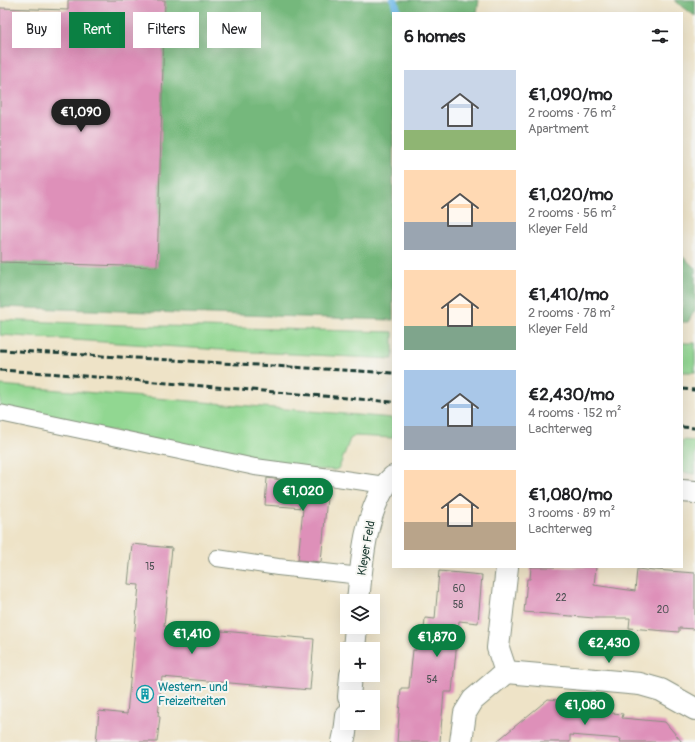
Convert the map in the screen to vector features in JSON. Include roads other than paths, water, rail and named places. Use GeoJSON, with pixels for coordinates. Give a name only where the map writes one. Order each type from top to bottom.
{"type":"FeatureCollection","features":[{"type":"Feature","properties":{"kind":"street","name":"Kleyer Feld"},"geometry":{"type":"LineString","coordinates":[[359,594],[366,535],[375,506],[389,481]]}},
{"type":"Feature","properties":{"kind":"street"},"geometry":{"type":"LineString","coordinates":[[683,491],[695,492]]}},
{"type":"Feature","properties":{"kind":"street"},"geometry":{"type":"LineString","coordinates":[[506,672],[498,648],[507,568]]}},
{"type":"Feature","properties":{"kind":"street"},"geometry":{"type":"LineString","coordinates":[[461,742],[465,713],[473,700],[506,672],[640,684],[661,690],[695,709]]}},
{"type":"Feature","properties":{"kind":"street"},"geometry":{"type":"LineString","coordinates":[[343,742],[345,730]]}},
{"type":"Feature","properties":{"kind":"lane"},"geometry":{"type":"LineString","coordinates":[[0,413],[255,467],[330,477],[389,481]]}},
{"type":"Feature","properties":{"kind":"lane"},"geometry":{"type":"LineString","coordinates":[[217,558],[278,567],[361,576]]}},
{"type":"Feature","properties":{"kind":"waterway"},"geometry":{"type":"LineString","coordinates":[[394,0],[398,12]]}},
{"type":"Feature","properties":{"kind":"railway"},"geometry":{"type":"LineString","coordinates":[[0,350],[392,373]]}},
{"type":"Feature","properties":{"kind":"railway"},"geometry":{"type":"LineString","coordinates":[[0,370],[392,402]]}},
{"type":"Feature","properties":{"kind":"railway"},"geometry":{"type":"LineString","coordinates":[[683,389],[695,390]]}},
{"type":"Feature","properties":{"kind":"railway"},"geometry":{"type":"LineString","coordinates":[[683,427],[695,428]]}},
{"type":"Feature","properties":{"kind":"place","name":"Western- und Freizeitreiten"},"geometry":{"type":"Point","coordinates":[145,694]}}]}
